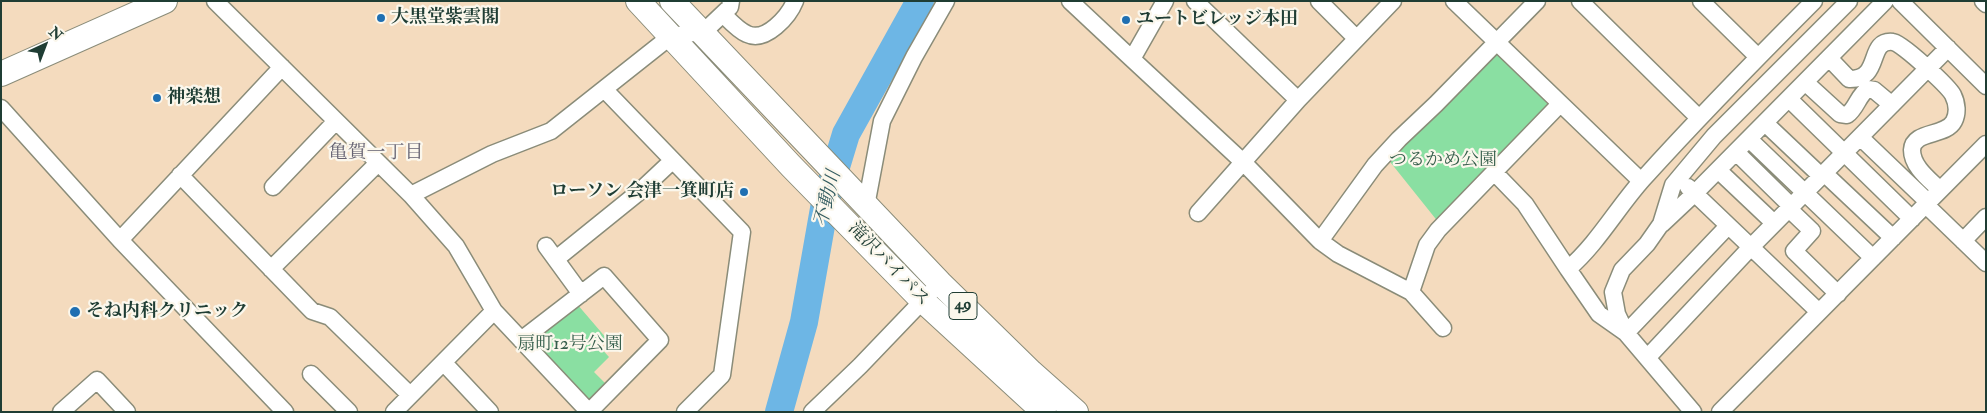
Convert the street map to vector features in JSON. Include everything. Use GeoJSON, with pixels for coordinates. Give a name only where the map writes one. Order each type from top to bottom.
{"type":"FeatureCollection","features":[{"type":"Feature","properties":{"kind":"highway"},"geometry":{"type":"LineString","coordinates":[[1,74],[165,1]]}},
{"type":"Feature","properties":{"kind":"highway","name":"滝沢バイパス"},"geometry":{"type":"LineString","coordinates":[[638,1],[791,166],[922,300],[1044,412]]}},
{"type":"Feature","properties":{"kind":"highway","name":"滝沢バイパス"},"geometry":{"type":"LineString","coordinates":[[672,1],[940,283],[1031,372],[1076,412]]}},
{"type":"Feature","properties":{"kind":"street"},"geometry":{"type":"LineString","coordinates":[[215,1],[410,195],[456,246],[494,311],[521,340],[589,412],[660,340],[604,276],[521,340]]}},
{"type":"Feature","properties":{"kind":"street"},"geometry":{"type":"LineString","coordinates":[[410,195],[492,154],[552,131],[672,36],[701,32],[727,8],[748,35],[754,36],[765,33],[780,24],[788,17],[795,1]]}},
{"type":"Feature","properties":{"kind":"street"},"geometry":{"type":"LineString","coordinates":[[861,200],[882,121],[946,1]]}},
{"type":"Feature","properties":{"kind":"street"},"geometry":{"type":"LineString","coordinates":[[1070,1],[1243,162],[1320,240],[1338,254],[1411,292],[1443,328]]}},
{"type":"Feature","properties":{"kind":"street"},"geometry":{"type":"LineString","coordinates":[[1132,59],[1164,1]]}},
{"type":"Feature","properties":{"kind":"street"},"geometry":{"type":"LineString","coordinates":[[1195,1],[1298,100]]}},
{"type":"Feature","properties":{"kind":"street"},"geometry":{"type":"LineString","coordinates":[[1319,1],[1356,38]]}},
{"type":"Feature","properties":{"kind":"street"},"geometry":{"type":"LineString","coordinates":[[1198,213],[1298,100],[1393,1]]}},
{"type":"Feature","properties":{"kind":"street"},"geometry":{"type":"LineString","coordinates":[[1454,1],[1641,181]]}},
{"type":"Feature","properties":{"kind":"street"},"geometry":{"type":"LineString","coordinates":[[1320,240],[1375,165],[1537,1]]}},
{"type":"Feature","properties":{"kind":"street"},"geometry":{"type":"LineString","coordinates":[[1580,1],[1699,118]]}},
{"type":"Feature","properties":{"kind":"street"},"geometry":{"type":"LineString","coordinates":[[1701,1],[1758,57]]}},
{"type":"Feature","properties":{"kind":"street"},"geometry":{"type":"LineString","coordinates":[[1568,269],[1586,253],[1641,181],[1699,118],[1814,1]]}},
{"type":"Feature","properties":{"kind":"street"},"geometry":{"type":"LineString","coordinates":[[1661,224],[1674,185],[1714,136],[1850,1]]}},
{"type":"Feature","properties":{"kind":"street"},"geometry":{"type":"LineString","coordinates":[[1693,412],[1626,333],[1617,314],[1613,292],[1622,270],[1647,244],[1661,224],[1695,193],[1885,1]]}},
{"type":"Feature","properties":{"kind":"street"},"geometry":{"type":"LineString","coordinates":[[1900,1],[1986,86]]}},
{"type":"Feature","properties":{"kind":"street"},"geometry":{"type":"LineString","coordinates":[[1829,58],[1849,79],[1858,79],[1871,70],[1878,47],[1884,43],[1893,42],[1906,48],[1952,94],[1956,105],[1953,122],[1947,128],[1922,137],[1912,149],[1920,171],[1940,190]]}},
{"type":"Feature","properties":{"kind":"street"},"geometry":{"type":"LineString","coordinates":[[1647,358],[1774,223],[1948,48]]}},
{"type":"Feature","properties":{"kind":"street"},"geometry":{"type":"LineString","coordinates":[[120,240],[282,66]]}},
{"type":"Feature","properties":{"kind":"street"},"geometry":{"type":"LineString","coordinates":[[1806,82],[1840,114],[1847,115],[1851,112],[1868,89],[1874,90],[1892,105]]}},
{"type":"Feature","properties":{"kind":"street"},"geometry":{"type":"LineString","coordinates":[[604,89],[742,232],[722,375],[685,412]]}},
{"type":"Feature","properties":{"kind":"street"},"geometry":{"type":"LineString","coordinates":[[1789,99],[1912,219]]}},
{"type":"Feature","properties":{"kind":"street"},"geometry":{"type":"LineString","coordinates":[[1411,292],[1427,245],[1438,230],[1560,104]]}},
{"type":"Feature","properties":{"kind":"street"},"geometry":{"type":"LineString","coordinates":[[1,108],[120,240],[285,412]]}},
{"type":"Feature","properties":{"kind":"street"},"geometry":{"type":"LineString","coordinates":[[273,187],[336,120]]}},
{"type":"Feature","properties":{"kind":"street"},"geometry":{"type":"LineString","coordinates":[[1765,122],[1893,238]]}},
{"type":"Feature","properties":{"kind":"street"},"geometry":{"type":"LineString","coordinates":[[1860,137],[1986,263]]}},
{"type":"Feature","properties":{"kind":"street"},"geometry":{"type":"LineString","coordinates":[[1749,139],[1873,258]]}},
{"type":"Feature","properties":{"kind":"street"},"geometry":{"type":"LineString","coordinates":[[1720,412],[1986,144]]}},
{"type":"Feature","properties":{"kind":"street"},"geometry":{"type":"LineString","coordinates":[[1736,152],[1812,231],[1794,252],[1838,294]]}},
{"type":"Feature","properties":{"kind":"street"},"geometry":{"type":"LineString","coordinates":[[581,294],[551,253],[638,192],[672,161]]}},
{"type":"Feature","properties":{"kind":"street"},"geometry":{"type":"LineString","coordinates":[[271,269],[378,163]]}},
{"type":"Feature","properties":{"kind":"street"},"geometry":{"type":"LineString","coordinates":[[1718,170],[1774,223]]}},
{"type":"Feature","properties":{"kind":"street"},"geometry":{"type":"LineString","coordinates":[[1494,172],[1525,204],[1599,314],[1626,333]]}},
{"type":"Feature","properties":{"kind":"street"},"geometry":{"type":"LineString","coordinates":[[180,175],[312,311],[330,317],[410,395]]}},
{"type":"Feature","properties":{"kind":"street"},"geometry":{"type":"LineString","coordinates":[[1679,178],[1819,312]]}},
{"type":"Feature","properties":{"kind":"street"},"geometry":{"type":"LineString","coordinates":[[1963,241],[1986,217]]}},
{"type":"Feature","properties":{"kind":"street"},"geometry":{"type":"LineString","coordinates":[[1626,333],[1728,226]]}},
{"type":"Feature","properties":{"kind":"street"},"geometry":{"type":"LineString","coordinates":[[812,412],[860,366],[940,283]]}},
{"type":"Feature","properties":{"kind":"street"},"geometry":{"type":"LineString","coordinates":[[394,412],[494,311]]}},
{"type":"Feature","properties":{"kind":"street"},"geometry":{"type":"LineString","coordinates":[[444,363],[490,412]]}},
{"type":"Feature","properties":{"kind":"street"},"geometry":{"type":"LineString","coordinates":[[310,374],[349,412]]}},
{"type":"Feature","properties":{"kind":"street"},"geometry":{"type":"LineString","coordinates":[[61,412],[97,380],[127,412]]}},
{"type":"Feature","properties":{"kind":"green space","name":"つるかめ公園"},"geometry":{"type":"Polygon","coordinates":[[[1496,48],[1555,105],[1439,223],[1387,158],[1496,48]]]}},
{"type":"Feature","properties":{"kind":"green space","name":"扇町12号公園"},"geometry":{"type":"Polygon","coordinates":[[[577,304],[607,339],[599,346],[609,357],[594,372],[609,387],[589,407],[529,342],[577,304]]]}},
{"type":"Feature","properties":{"kind":"waterway","name":"不動川"},"geometry":{"type":"LineString","coordinates":[[779,412],[804,322],[825,203],[846,134],[920,1]]}},
{"type":"Feature","properties":{"kind":"place","name":"大黒堂紫雲閣"},"geometry":{"type":"Point","coordinates":[381,18]}},
{"type":"Feature","properties":{"kind":"place","name":"ユートビレッジ本田"},"geometry":{"type":"Point","coordinates":[1126,20]}},
{"type":"Feature","properties":{"kind":"place","name":"神楽想"},"geometry":{"type":"Point","coordinates":[157,98]}},
{"type":"Feature","properties":{"kind":"place","name":"ローソン 会津一箕町店"},"geometry":{"type":"Point","coordinates":[744,192]}},
{"type":"Feature","properties":{"kind":"place","name":"そね内科クリニック"},"geometry":{"type":"Point","coordinates":[75,312]}},
{"type":"Feature","properties":{"kind":"district","name":"亀賀一丁目"},"geometry":{"type":"Point","coordinates":[376,154]}}]}
